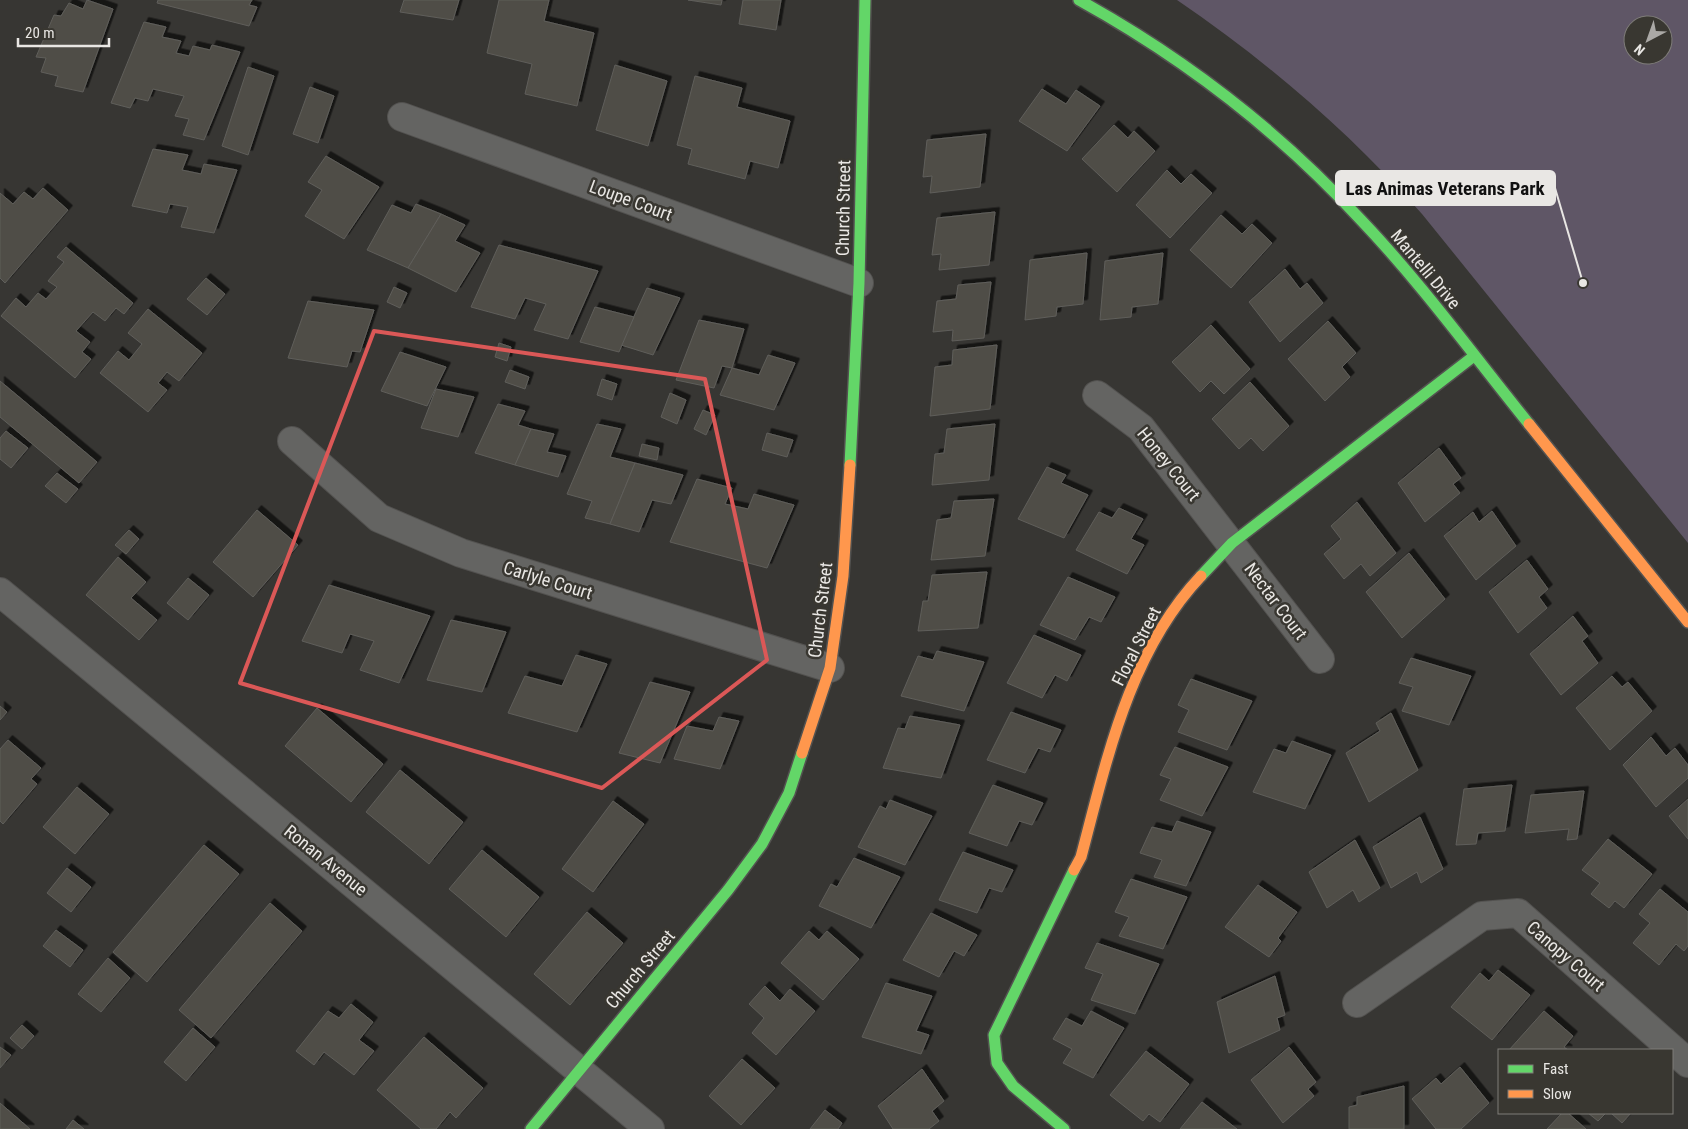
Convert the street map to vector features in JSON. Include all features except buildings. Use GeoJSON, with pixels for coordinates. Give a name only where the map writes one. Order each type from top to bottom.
{"type":"FeatureCollection","features":[{"type":"Feature","properties":{"kind":"street","name":"Church Street"},"geometry":{"type":"LineString","coordinates":[[531,1129],[728,890],[762,844],[789,793],[830,668],[843,576],[859,283],[865,0]]}},
{"type":"Feature","properties":{"kind":"street","name":"Mantelli Drive"},"geometry":{"type":"LineString","coordinates":[[1079,0],[1148,40],[1199,75],[1247,112],[1308,166],[1361,219],[1688,622]]}},
{"type":"Feature","properties":{"kind":"street","name":"Loupe Court"},"geometry":{"type":"LineString","coordinates":[[402,117],[859,283]]}},
{"type":"Feature","properties":{"kind":"street","name":"Floral Street"},"geometry":{"type":"LineString","coordinates":[[1064,1129],[1013,1086],[998,1063],[994,1036],[1081,857],[1116,726],[1156,636],[1186,592],[1232,543],[1474,356]]}},
{"type":"Feature","properties":{"kind":"street","name":"Honey Court"},"geometry":{"type":"LineString","coordinates":[[1098,395],[1142,428],[1232,543]]}},
{"type":"Feature","properties":{"kind":"street","name":"Carlyle Court"},"geometry":{"type":"LineString","coordinates":[[292,441],[379,518],[461,553],[830,668]]}},
{"type":"Feature","properties":{"kind":"street","name":"Nectar Court"},"geometry":{"type":"LineString","coordinates":[[1232,543],[1320,659]]}},
{"type":"Feature","properties":{"kind":"street","name":"Ronan Avenue"},"geometry":{"type":"LineString","coordinates":[[0,592],[580,1069],[650,1129]]}},
{"type":"Feature","properties":{"kind":"street","name":"Canopy Court"},"geometry":{"type":"LineString","coordinates":[[1357,1002],[1482,916],[1518,913],[1672,1049]]}},
{"type":"Feature","properties":{"kind":"street","name":"Canopy Court"},"geometry":{"type":"LineString","coordinates":[[1673,1050],[1688,1063]]}},
{"type":"Feature","properties":{"kind":"highlighted area"},"geometry":{"type":"Polygon","coordinates":[[[374,331],[705,379],[767,660],[602,788],[240,683],[374,331]]]}},
{"type":"Feature","properties":{"kind":"shaded area"},"geometry":{"type":"Polygon","coordinates":[[[1177,0],[1688,0],[1688,543],[1422,214],[1366,155],[1336,127],[1275,73],[1177,0]]]}},
{"type":"Feature","properties":{"kind":"traffic: fast"},"geometry":{"type":"LineString","coordinates":[[850,465],[859,283],[865,0]]}},
{"type":"Feature","properties":{"kind":"traffic: fast"},"geometry":{"type":"LineString","coordinates":[[1079,0],[1156,46],[1229,98],[1330,187],[1405,269],[1529,424]]}},
{"type":"Feature","properties":{"kind":"traffic: fast"},"geometry":{"type":"LineString","coordinates":[[1201,576],[1232,543],[1474,356]]}},
{"type":"Feature","properties":{"kind":"traffic: fast"},"geometry":{"type":"LineString","coordinates":[[531,1129],[728,890],[762,844],[789,793],[802,753]]}},
{"type":"Feature","properties":{"kind":"traffic: fast"},"geometry":{"type":"LineString","coordinates":[[1064,1129],[1013,1086],[997,1063],[994,1035],[1074,870]]}},
{"type":"Feature","properties":{"kind":"traffic: slow"},"geometry":{"type":"LineString","coordinates":[[1529,424],[1688,622]]}},
{"type":"Feature","properties":{"kind":"traffic: slow"},"geometry":{"type":"LineString","coordinates":[[802,753],[830,668],[843,576],[850,465]]}},
{"type":"Feature","properties":{"kind":"traffic: slow"},"geometry":{"type":"LineString","coordinates":[[1074,870],[1081,857],[1111,745],[1138,672],[1176,606],[1201,576]]}},
{"type":"Feature","properties":{"kind":"place","name":"Las Animas Veterans Park"},"geometry":{"type":"Point","coordinates":[1583,283]}}]}
